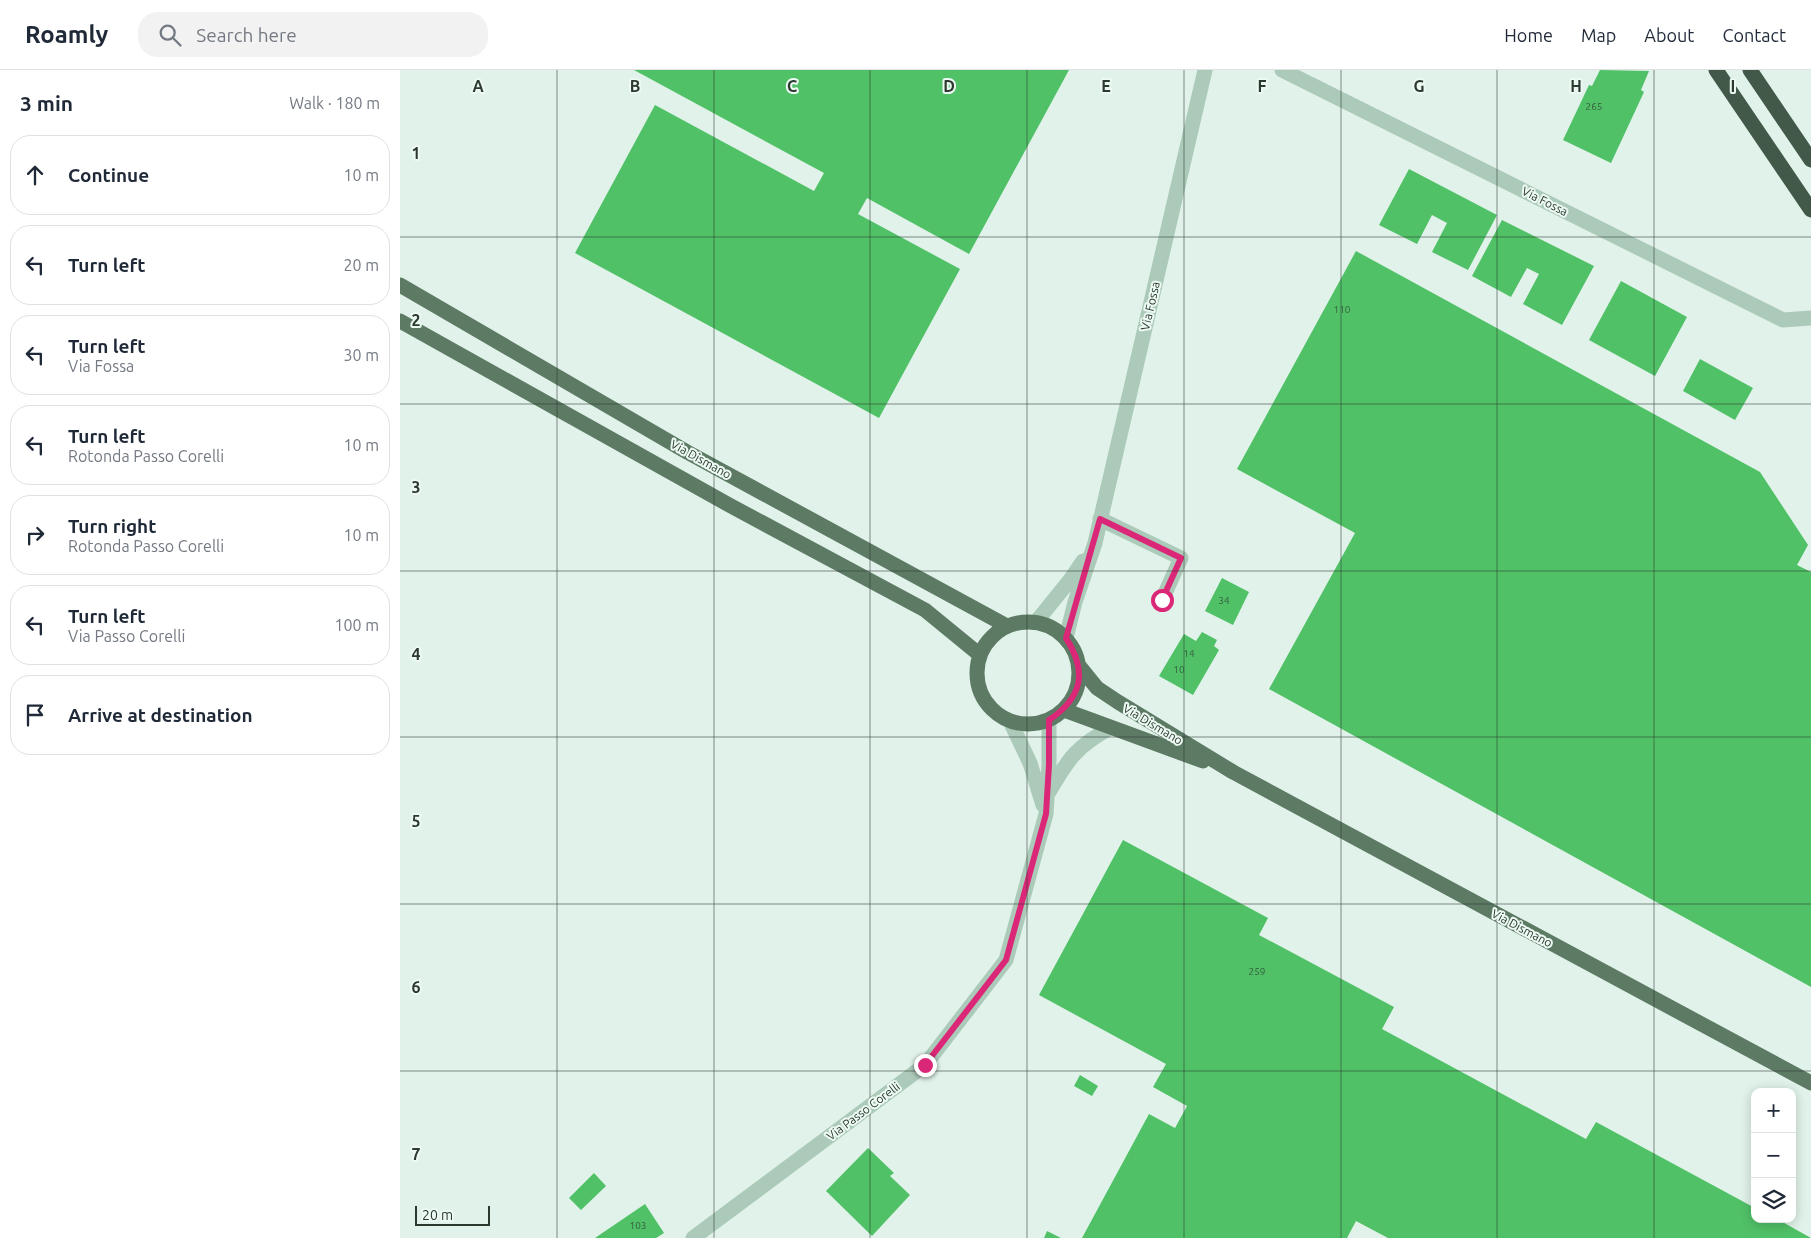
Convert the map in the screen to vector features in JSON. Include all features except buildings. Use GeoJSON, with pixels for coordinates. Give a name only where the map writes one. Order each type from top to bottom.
{"type":"FeatureCollection","features":[{"type":"Feature","properties":{"kind":"highway"},"geometry":{"type":"LineString","coordinates":[[1716,70],[1811,210]]}},
{"type":"Feature","properties":{"kind":"highway"},"geometry":{"type":"LineString","coordinates":[[1750,70],[1811,160]]}},
{"type":"Feature","properties":{"kind":"main road","name":"Via Dismano"},"geometry":{"type":"LineString","coordinates":[[400,285],[687,452],[1006,626]]}},
{"type":"Feature","properties":{"kind":"main road"},"geometry":{"type":"LineString","coordinates":[[400,322],[731,506],[925,610],[980,655]]}},
{"type":"Feature","properties":{"kind":"main road"},"geometry":{"type":"LineString","coordinates":[[1021,622],[1036,622],[1053,628],[1066,638],[1075,652],[1080,668],[1079,683],[1073,698],[1064,710],[1049,720],[1029,724],[1010,721],[996,713],[986,701],[979,687],[977,671],[980,655],[986,644],[1006,626],[1021,622]]}},
{"type":"Feature","properties":{"kind":"main road","name":"Via Dismano"},"geometry":{"type":"LineString","coordinates":[[1080,668],[1097,688],[1233,772],[1811,1083]]}},
{"type":"Feature","properties":{"kind":"main road","name":"Via Dismano"},"geometry":{"type":"LineString","coordinates":[[1064,710],[1233,772]]}},
{"type":"Feature","properties":{"kind":"street","name":"Via Fossa"},"geometry":{"type":"LineString","coordinates":[[1066,638],[1100,519],[1205,70]]}},
{"type":"Feature","properties":{"kind":"street","name":"Via Fossa"},"geometry":{"type":"LineString","coordinates":[[1282,70],[1783,320],[1811,318]]}},
{"type":"Feature","properties":{"kind":"street"},"geometry":{"type":"LineString","coordinates":[[1100,519],[1181,558],[1162,600]]}},
{"type":"Feature","properties":{"kind":"street","name":"Via Fossa"},"geometry":{"type":"LineString","coordinates":[[1036,622],[1070,580],[1094,543]]}},
{"type":"Feature","properties":{"kind":"street","name":"Via Passo Corelli"},"geometry":{"type":"LineString","coordinates":[[693,1238],[925,1065],[1006,960],[1046,814],[1049,720]]}},
{"type":"Feature","properties":{"kind":"street"},"geometry":{"type":"LineString","coordinates":[[1010,721],[1030,763],[1046,814]]}},
{"type":"Feature","properties":{"kind":"street"},"geometry":{"type":"LineString","coordinates":[[1047,795],[1067,760],[1085,743],[1110,728]]}},
{"type":"Feature","properties":{"kind":"route"},"geometry":{"type":"LineString","coordinates":[[925,1065],[1006,960],[1046,814],[1049,720],[1064,710],[1073,698],[1079,683],[1080,668],[1075,652],[1066,638],[1100,519],[1181,558],[1162,600]]}}]}
